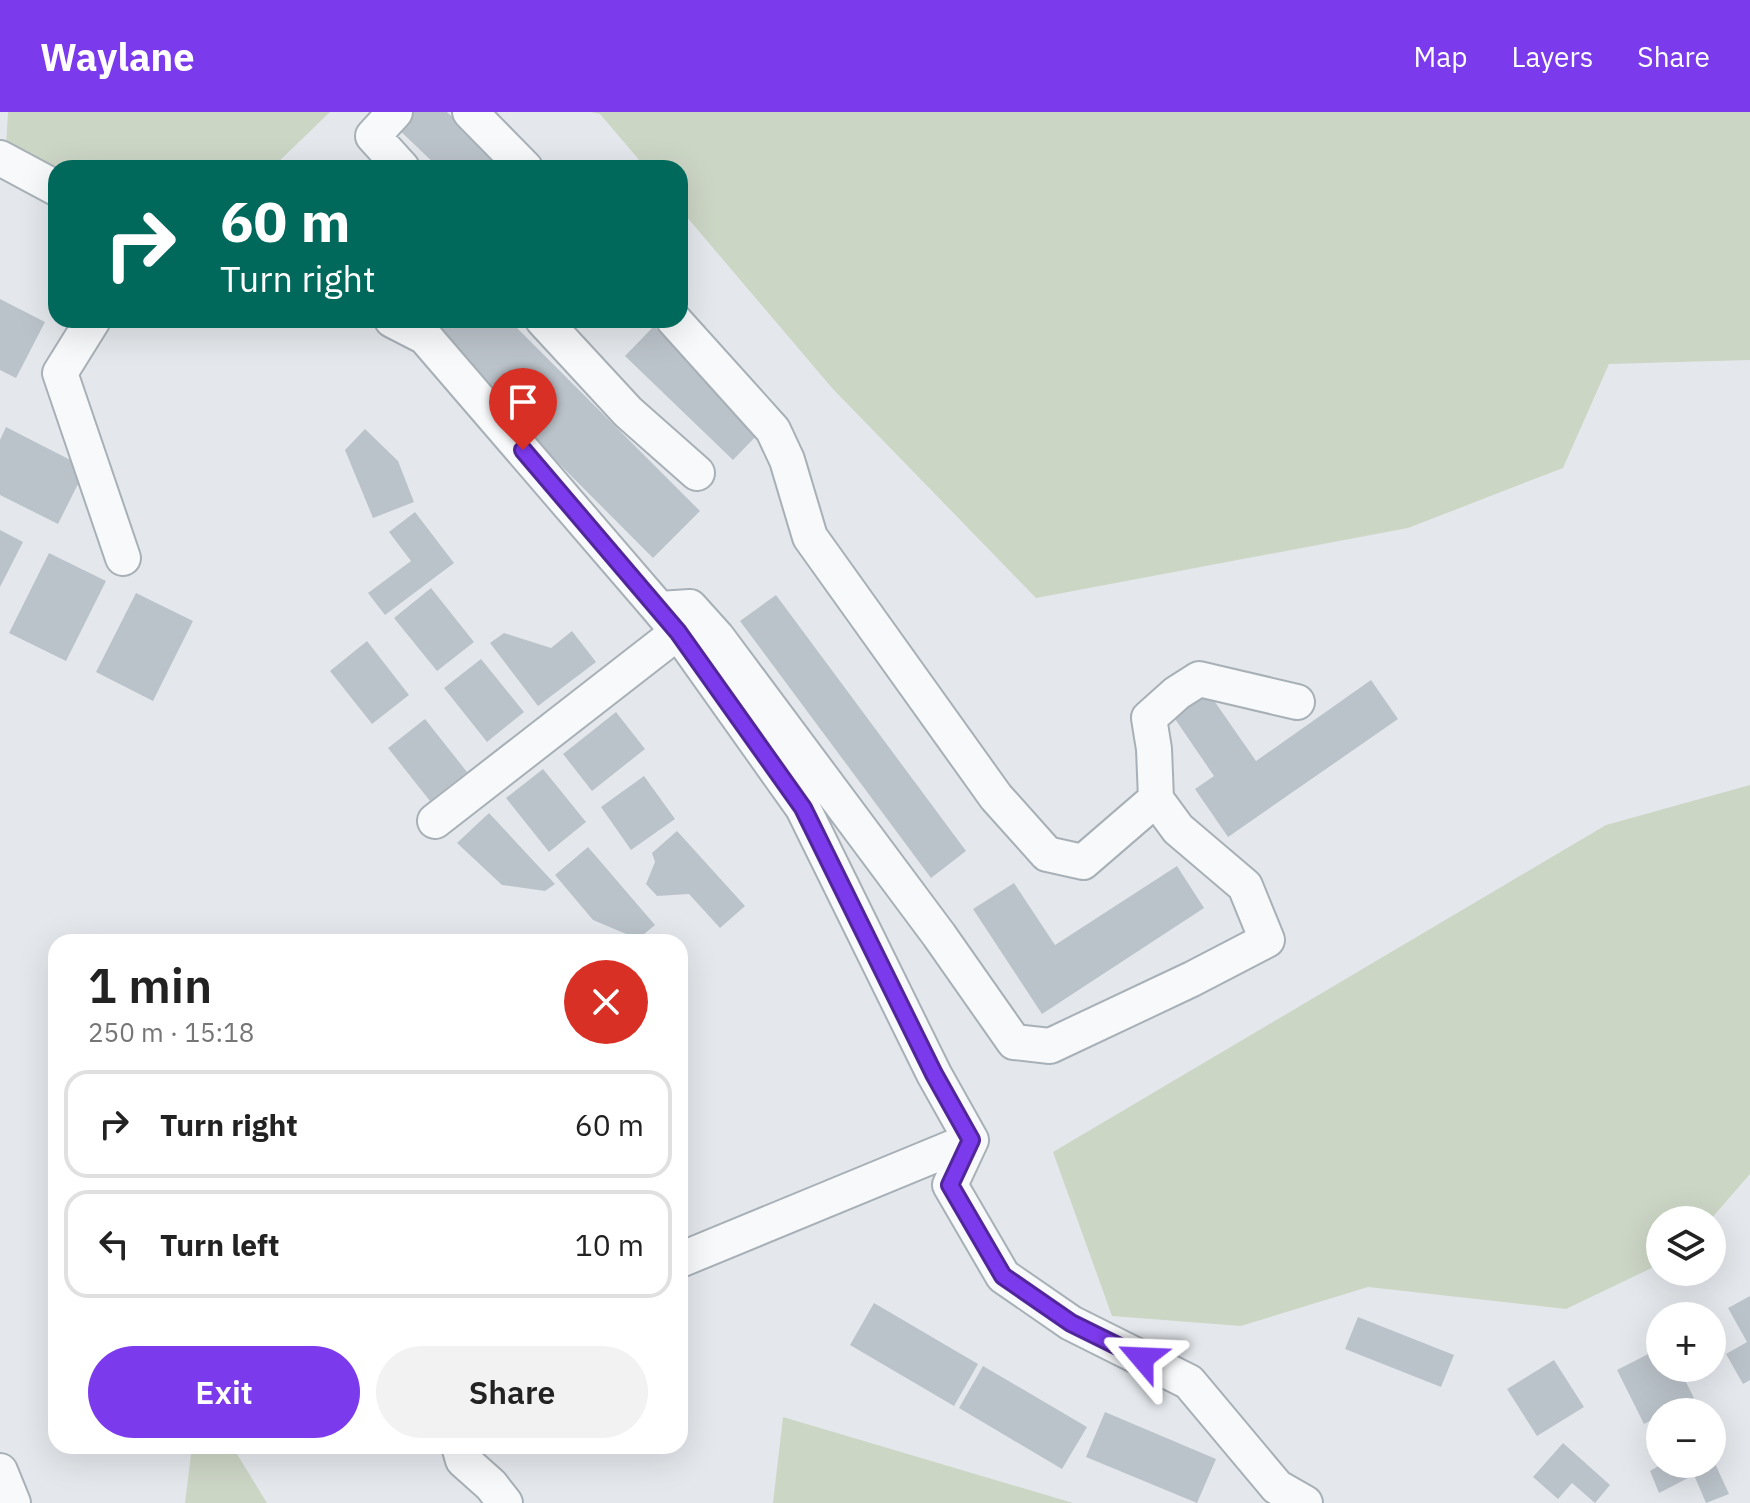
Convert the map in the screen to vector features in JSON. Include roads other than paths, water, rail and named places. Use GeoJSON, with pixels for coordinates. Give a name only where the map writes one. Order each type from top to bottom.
{"type":"FeatureCollection","features":[{"type":"Feature","properties":{"kind":"street"},"geometry":{"type":"LineString","coordinates":[[395,112],[373,136],[395,160]]}},
{"type":"Feature","properties":{"kind":"street"},"geometry":{"type":"LineString","coordinates":[[470,112],[517,160]]}},
{"type":"Feature","properties":{"kind":"street"},"geometry":{"type":"LineString","coordinates":[[0,158],[48,184]]}},
{"type":"Feature","properties":{"kind":"street"},"geometry":{"type":"LineString","coordinates":[[88,328],[60,373],[123,558]]}},
{"type":"Feature","properties":{"kind":"street"},"geometry":{"type":"LineString","coordinates":[[408,328],[425,337],[669,620],[803,808],[934,1074],[971,1140]]}},
{"type":"Feature","properties":{"kind":"street"},"geometry":{"type":"LineString","coordinates":[[550,328],[628,412],[697,473]]}},
{"type":"Feature","properties":{"kind":"street"},"geometry":{"type":"LineString","coordinates":[[681,328],[773,430],[787,460],[810,537],[996,797],[1047,854],[1083,862],[1156,799]]}},
{"type":"Feature","properties":{"kind":"street"},"geometry":{"type":"LineString","coordinates":[[435,821],[669,620],[690,607],[717,637],[939,935],[1014,1042],[1050,1046],[1267,940],[1245,886],[1178,829],[1156,799],[1149,718],[1177,693],[1199,679],[1297,702]]}},
{"type":"Feature","properties":{"kind":"street"},"geometry":{"type":"LineString","coordinates":[[688,1257],[971,1140]]}},
{"type":"Feature","properties":{"kind":"street"},"geometry":{"type":"LineString","coordinates":[[971,1140],[950,1185],[1003,1276],[1071,1323],[1189,1382],[1277,1487],[1305,1503]]}},
{"type":"Feature","properties":{"kind":"street"},"geometry":{"type":"LineString","coordinates":[[461,1454],[463,1460],[491,1485],[505,1503]]}},
{"type":"Feature","properties":{"kind":"street"},"geometry":{"type":"LineString","coordinates":[[0,1471],[13,1503]]}}]}
